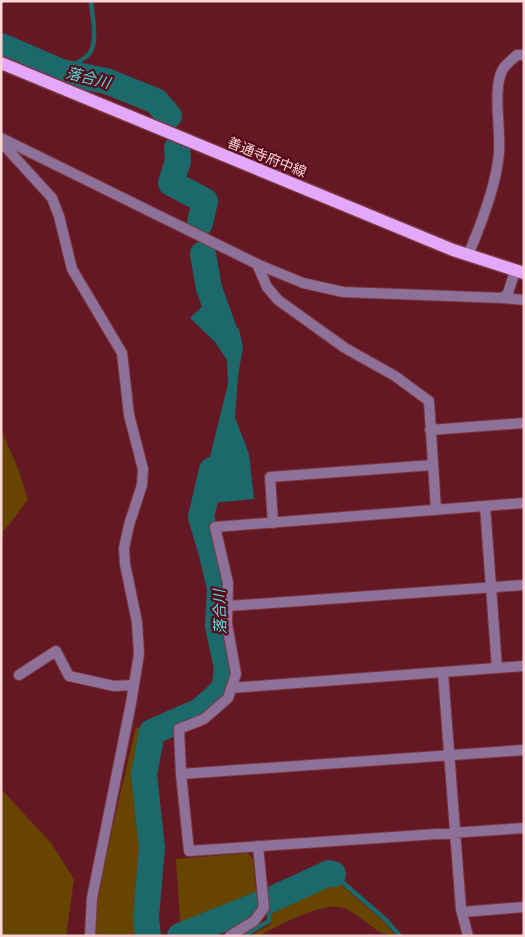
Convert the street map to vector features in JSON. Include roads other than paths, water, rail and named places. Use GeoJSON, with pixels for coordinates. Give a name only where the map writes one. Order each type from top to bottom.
{"type":"FeatureCollection","features":[{"type":"Feature","properties":{"kind":"main road","name":"善通寺府中線"},"geometry":{"type":"LineString","coordinates":[[1,63],[468,255],[519,272]]}},
{"type":"Feature","properties":{"kind":"street"},"geometry":{"type":"LineString","coordinates":[[468,255],[495,174],[499,152],[498,86],[503,69],[517,56],[524,55]]}},
{"type":"Feature","properties":{"kind":"street"},"geometry":{"type":"LineString","coordinates":[[1,140],[257,264],[303,283],[343,292],[524,300]]}},
{"type":"Feature","properties":{"kind":"street"},"geometry":{"type":"LineString","coordinates":[[1,140],[52,198],[59,216],[72,269],[122,353],[129,415],[143,470],[142,485],[129,525],[124,548],[125,564],[137,622],[139,654],[92,898],[90,936]]}},
{"type":"Feature","properties":{"kind":"street"},"geometry":{"type":"LineString","coordinates":[[257,264],[267,287],[278,300],[345,348],[395,376],[429,401],[436,510]]}},
{"type":"Feature","properties":{"kind":"street"},"geometry":{"type":"LineString","coordinates":[[504,298],[519,272]]}},
{"type":"Feature","properties":{"kind":"street"},"geometry":{"type":"LineString","coordinates":[[430,430],[524,424]]}},
{"type":"Feature","properties":{"kind":"street"},"geometry":{"type":"LineString","coordinates":[[273,523],[270,477],[433,465]]}},
{"type":"Feature","properties":{"kind":"street"},"geometry":{"type":"LineString","coordinates":[[524,503],[215,527],[228,583],[227,624],[236,674],[228,698],[204,719],[179,729],[181,774],[189,851],[524,828]]}},
{"type":"Feature","properties":{"kind":"street"},"geometry":{"type":"LineString","coordinates":[[486,506],[497,668]]}},
{"type":"Feature","properties":{"kind":"street"},"geometry":{"type":"LineString","coordinates":[[228,606],[524,585]]}},
{"type":"Feature","properties":{"kind":"street"},"geometry":{"type":"LineString","coordinates":[[19,675],[56,651],[69,676],[114,686],[134,685]]}},
{"type":"Feature","properties":{"kind":"street"},"geometry":{"type":"LineString","coordinates":[[231,688],[524,666]]}},
{"type":"Feature","properties":{"kind":"street"},"geometry":{"type":"LineString","coordinates":[[443,673],[462,912],[468,936]]}},
{"type":"Feature","properties":{"kind":"street"},"geometry":{"type":"LineString","coordinates":[[181,774],[524,750]]}},
{"type":"Feature","properties":{"kind":"street"},"geometry":{"type":"LineString","coordinates":[[230,936],[254,921],[264,908],[258,846]]}},
{"type":"Feature","properties":{"kind":"street"},"geometry":{"type":"LineString","coordinates":[[462,912],[524,907]]}},
{"type":"Feature","properties":{"kind":"water"},"geometry":{"type":"Polygon","coordinates":[[[219,291],[227,321],[239,329],[243,347],[238,376],[235,417],[249,454],[254,499],[201,504],[201,493],[228,384],[227,360],[215,342],[190,318],[219,291]]]}},
{"type":"Feature","properties":{"kind":"waterway"},"geometry":{"type":"LineString","coordinates":[[61,72],[82,60],[91,50],[94,37],[91,1]]}},
{"type":"Feature","properties":{"kind":"waterway","name":"落合川"},"geometry":{"type":"LineString","coordinates":[[1,46],[61,72],[106,81],[156,101],[169,116]]}},
{"type":"Feature","properties":{"kind":"waterway","name":"落合川"},"geometry":{"type":"LineString","coordinates":[[177,148],[178,161],[171,183],[205,201],[200,223]]}},
{"type":"Feature","properties":{"kind":"waterway","name":"落合川"},"geometry":{"type":"LineString","coordinates":[[203,254],[209,288],[224,330]]}},
{"type":"Feature","properties":{"kind":"waterway","name":"落合川"},"geometry":{"type":"LineString","coordinates":[[148,936],[146,918],[152,847],[144,775],[152,732],[200,711],[225,686],[227,668],[218,626],[220,588],[201,517],[212,470]]}},
{"type":"Feature","properties":{"kind":"waterway","name":"落合川"},"geometry":{"type":"LineString","coordinates":[[180,936],[270,900],[329,873],[333,874]]}},
{"type":"Feature","properties":{"kind":"waterway"},"geometry":{"type":"LineString","coordinates":[[333,874],[386,920],[400,936]]}},
{"type":"Feature","properties":{"kind":"waterway","name":"落合川"},"geometry":{"type":"LineString","coordinates":[[243,936],[269,921],[270,900]]}}]}
